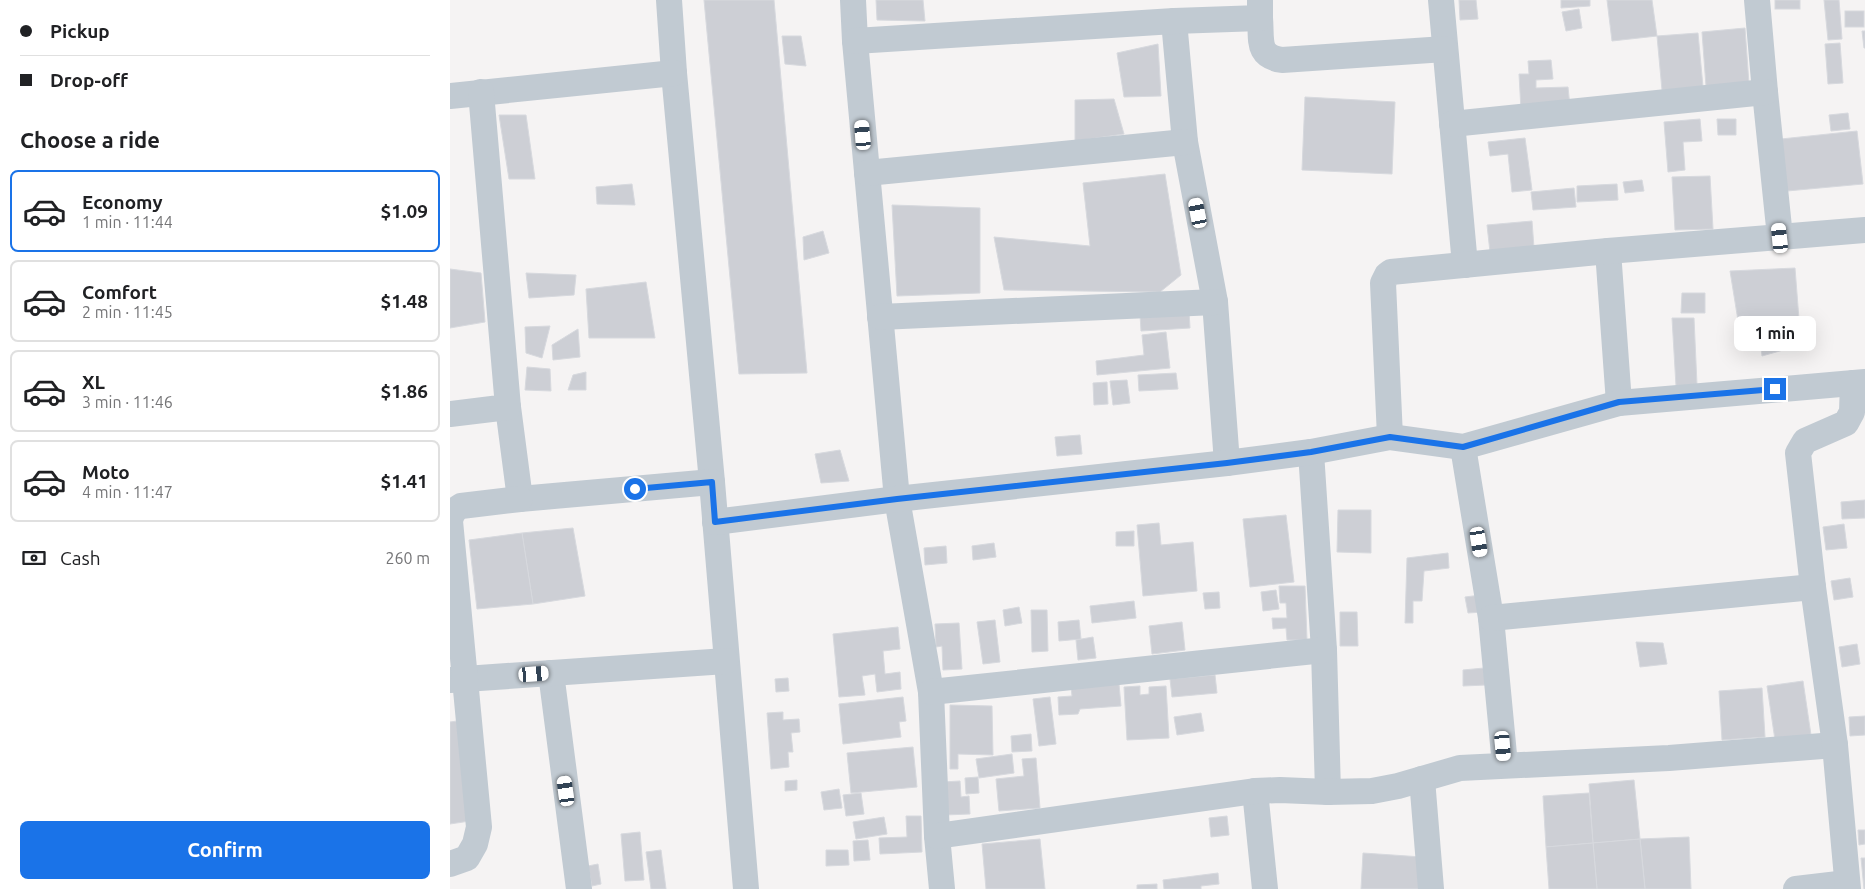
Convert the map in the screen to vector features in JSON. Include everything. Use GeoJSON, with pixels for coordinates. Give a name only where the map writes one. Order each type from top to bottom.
{"type":"FeatureCollection","features":[{"type":"Feature","properties":{"kind":"street"},"geometry":{"type":"LineString","coordinates":[[669,0],[746,889]]}},
{"type":"Feature","properties":{"kind":"street"},"geometry":{"type":"LineString","coordinates":[[852,0],[897,499],[931,692],[937,836],[942,889]]}},
{"type":"Feature","properties":{"kind":"street"},"geometry":{"type":"LineString","coordinates":[[1441,0],[1465,265]]}},
{"type":"Feature","properties":{"kind":"street"},"geometry":{"type":"LineString","coordinates":[[1757,0],[1780,238]]}},
{"type":"Feature","properties":{"kind":"street"},"geometry":{"type":"LineString","coordinates":[[855,41],[1174,21],[1260,9],[1263,52],[1268,57],[1275,59],[1445,49]]}},
{"type":"Feature","properties":{"kind":"street"},"geometry":{"type":"LineString","coordinates":[[1174,21],[1185,142],[1215,302],[1227,463]]}},
{"type":"Feature","properties":{"kind":"street"},"geometry":{"type":"LineString","coordinates":[[450,96],[674,73]]}},
{"type":"Feature","properties":{"kind":"street"},"geometry":{"type":"LineString","coordinates":[[481,92],[508,407],[520,499]]}},
{"type":"Feature","properties":{"kind":"street"},"geometry":{"type":"LineString","coordinates":[[1452,124],[1765,92]]}},
{"type":"Feature","properties":{"kind":"street"},"geometry":{"type":"LineString","coordinates":[[867,173],[1185,142]]}},
{"type":"Feature","properties":{"kind":"street"},"geometry":{"type":"LineString","coordinates":[[1390,437],[1383,283],[1387,275],[1398,270],[1865,230]]}},
{"type":"Feature","properties":{"kind":"street"},"geometry":{"type":"LineString","coordinates":[[1608,251],[1619,402]]}},
{"type":"Feature","properties":{"kind":"street"},"geometry":{"type":"LineString","coordinates":[[880,317],[1215,302]]}},
{"type":"Feature","properties":{"kind":"street"},"geometry":{"type":"LineString","coordinates":[[715,522],[897,499],[1227,463],[1311,452],[1390,437],[1463,447],[1619,402],[1859,383],[1852,412],[1846,422],[1805,441],[1798,453],[1813,587],[1835,745],[1847,886],[1796,889]]}},
{"type":"Feature","properties":{"kind":"street"},"geometry":{"type":"LineString","coordinates":[[450,414],[508,407]]}},
{"type":"Feature","properties":{"kind":"street"},"geometry":{"type":"LineString","coordinates":[[1463,447],[1491,618],[1505,765]]}},
{"type":"Feature","properties":{"kind":"street"},"geometry":{"type":"LineString","coordinates":[[1311,452],[1324,650],[1328,792]]}},
{"type":"Feature","properties":{"kind":"street"},"geometry":{"type":"LineString","coordinates":[[450,864],[467,858],[475,844],[479,827],[457,680],[450,521],[454,511],[460,506],[520,499],[712,482]]}},
{"type":"Feature","properties":{"kind":"street"},"geometry":{"type":"LineString","coordinates":[[1491,618],[1813,587]]}},
{"type":"Feature","properties":{"kind":"street"},"geometry":{"type":"LineString","coordinates":[[931,692],[1324,650]]}},
{"type":"Feature","properties":{"kind":"street"},"geometry":{"type":"LineString","coordinates":[[457,680],[726,661]]}},
{"type":"Feature","properties":{"kind":"street"},"geometry":{"type":"LineString","coordinates":[[551,673],[579,889]]}},
{"type":"Feature","properties":{"kind":"street"},"geometry":{"type":"LineString","coordinates":[[937,836],[1255,791],[1372,791],[1398,786],[1460,768],[1669,758],[1835,745]]}},
{"type":"Feature","properties":{"kind":"street"},"geometry":{"type":"LineString","coordinates":[[1422,779],[1431,889]]}},
{"type":"Feature","properties":{"kind":"street"},"geometry":{"type":"LineString","coordinates":[[1255,791],[1266,889]]}},
{"type":"Feature","properties":{"kind":"building"},"geometry":{"type":"Polygon","coordinates":[[[704,0],[774,0],[807,373],[739,374],[704,0]]]}},
{"type":"Feature","properties":{"kind":"building"},"geometry":{"type":"Polygon","coordinates":[[[876,0],[923,0],[925,21],[877,20],[876,0]]]}},
{"type":"Feature","properties":{"kind":"building"},"geometry":{"type":"Polygon","coordinates":[[[1459,0],[1476,0],[1478,19],[1460,20],[1459,0]]]}},
{"type":"Feature","properties":{"kind":"building"},"geometry":{"type":"Polygon","coordinates":[[[1561,0],[1590,0],[1590,6],[1561,8],[1561,0]]]}},
{"type":"Feature","properties":{"kind":"building"},"geometry":{"type":"Polygon","coordinates":[[[1607,0],[1652,0],[1657,36],[1612,41],[1607,0]]]}},
{"type":"Feature","properties":{"kind":"building"},"geometry":{"type":"Polygon","coordinates":[[[1775,0],[1800,0],[1800,9],[1775,9],[1775,0]]]}},
{"type":"Feature","properties":{"kind":"building"},"geometry":{"type":"Polygon","coordinates":[[[1824,0],[1839,0],[1842,39],[1828,40],[1824,0]]]}},
{"type":"Feature","properties":{"kind":"building"},"geometry":{"type":"Polygon","coordinates":[[[1579,9],[1582,28],[1566,31],[1562,12],[1579,9]]]}},
{"type":"Feature","properties":{"kind":"building"},"geometry":{"type":"Polygon","coordinates":[[[1845,11],[1864,11],[1864,27],[1845,27],[1845,11]]]}},
{"type":"Feature","properties":{"kind":"building"},"geometry":{"type":"Polygon","coordinates":[[[1745,28],[1749,84],[1706,86],[1702,32],[1745,28]]]}},
{"type":"Feature","properties":{"kind":"building"},"geometry":{"type":"Polygon","coordinates":[[[1862,31],[1865,31],[1865,48],[1864,48],[1862,31]]]}},
{"type":"Feature","properties":{"kind":"building"},"geometry":{"type":"Polygon","coordinates":[[[1698,33],[1703,87],[1662,90],[1657,36],[1698,33]]]}},
{"type":"Feature","properties":{"kind":"building"},"geometry":{"type":"Polygon","coordinates":[[[782,36],[801,36],[806,66],[785,64],[782,36]]]}},
{"type":"Feature","properties":{"kind":"building"},"geometry":{"type":"Polygon","coordinates":[[[1840,43],[1843,83],[1828,84],[1825,44],[1840,43]]]}},
{"type":"Feature","properties":{"kind":"building"},"geometry":{"type":"Polygon","coordinates":[[[1158,44],[1161,96],[1124,97],[1117,53],[1158,44]]]}},
{"type":"Feature","properties":{"kind":"building"},"geometry":{"type":"Polygon","coordinates":[[[1551,60],[1553,79],[1536,80],[1536,88],[1568,87],[1570,107],[1521,110],[1519,74],[1529,74],[1528,61],[1551,60]]]}},
{"type":"Feature","properties":{"kind":"building"},"geometry":{"type":"Polygon","coordinates":[[[1305,97],[1395,102],[1392,174],[1302,170],[1305,97]]]}},
{"type":"Feature","properties":{"kind":"building"},"geometry":{"type":"Polygon","coordinates":[[[1114,99],[1124,134],[1075,141],[1075,100],[1114,99]]]}},
{"type":"Feature","properties":{"kind":"building"},"geometry":{"type":"Polygon","coordinates":[[[1848,113],[1850,129],[1831,131],[1829,115],[1848,113]]]}},
{"type":"Feature","properties":{"kind":"building"},"geometry":{"type":"Polygon","coordinates":[[[499,115],[526,115],[535,179],[509,179],[499,115]]]}},
{"type":"Feature","properties":{"kind":"building"},"geometry":{"type":"Polygon","coordinates":[[[1700,119],[1702,141],[1683,142],[1685,170],[1668,172],[1664,122],[1700,119]]]}},
{"type":"Feature","properties":{"kind":"building"},"geometry":{"type":"Polygon","coordinates":[[[1717,119],[1736,119],[1736,135],[1718,135],[1717,119]]]}},
{"type":"Feature","properties":{"kind":"building"},"geometry":{"type":"Polygon","coordinates":[[[1857,131],[1863,184],[1787,191],[1781,139],[1857,131]]]}},
{"type":"Feature","properties":{"kind":"building"},"geometry":{"type":"Polygon","coordinates":[[[1525,138],[1532,190],[1512,192],[1508,154],[1490,156],[1488,142],[1525,138]]]}},
{"type":"Feature","properties":{"kind":"building"},"geometry":{"type":"Polygon","coordinates":[[[1165,174],[1181,275],[1160,292],[1004,290],[994,237],[1090,246],[1083,183],[1165,174]]]}},
{"type":"Feature","properties":{"kind":"building"},"geometry":{"type":"Polygon","coordinates":[[[1710,176],[1713,229],[1675,230],[1672,177],[1710,176]]]}},
{"type":"Feature","properties":{"kind":"building"},"geometry":{"type":"Polygon","coordinates":[[[1642,180],[1644,191],[1625,193],[1623,182],[1642,180]]]}},
{"type":"Feature","properties":{"kind":"building"},"geometry":{"type":"Polygon","coordinates":[[[632,184],[635,205],[597,204],[596,187],[632,184]]]}},
{"type":"Feature","properties":{"kind":"building"},"geometry":{"type":"Polygon","coordinates":[[[1617,184],[1618,200],[1577,202],[1577,186],[1617,184]]]}},
{"type":"Feature","properties":{"kind":"building"},"geometry":{"type":"Polygon","coordinates":[[[1574,188],[1576,207],[1533,210],[1531,192],[1574,188]]]}},
{"type":"Feature","properties":{"kind":"building"},"geometry":{"type":"Polygon","coordinates":[[[892,205],[980,208],[980,293],[897,296],[892,205]]]}},
{"type":"Feature","properties":{"kind":"building"},"geometry":{"type":"Polygon","coordinates":[[[1532,221],[1534,248],[1490,252],[1487,225],[1532,221]]]}},
{"type":"Feature","properties":{"kind":"building"},"geometry":{"type":"Polygon","coordinates":[[[823,231],[829,253],[804,260],[803,237],[823,231]]]}},
{"type":"Feature","properties":{"kind":"building"},"geometry":{"type":"Polygon","coordinates":[[[1795,268],[1801,345],[1762,356],[1760,340],[1741,339],[1730,271],[1795,268]]]}},
{"type":"Feature","properties":{"kind":"building"},"geometry":{"type":"Polygon","coordinates":[[[450,269],[481,273],[485,322],[450,328],[450,269]]]}},
{"type":"Feature","properties":{"kind":"building"},"geometry":{"type":"Polygon","coordinates":[[[526,273],[576,275],[574,295],[529,298],[526,273]]]}},
{"type":"Feature","properties":{"kind":"building"},"geometry":{"type":"Polygon","coordinates":[[[646,282],[655,338],[589,338],[586,289],[646,282]]]}},
{"type":"Feature","properties":{"kind":"building"},"geometry":{"type":"Polygon","coordinates":[[[1682,293],[1705,293],[1705,313],[1681,313],[1682,293]]]}},
{"type":"Feature","properties":{"kind":"building"},"geometry":{"type":"Polygon","coordinates":[[[1189,311],[1190,328],[1141,331],[1140,314],[1189,311]]]}},
{"type":"Feature","properties":{"kind":"building"},"geometry":{"type":"Polygon","coordinates":[[[1672,318],[1694,318],[1697,385],[1676,386],[1672,318]]]}},
{"type":"Feature","properties":{"kind":"building"},"geometry":{"type":"Polygon","coordinates":[[[550,326],[542,358],[526,353],[525,327],[550,326]]]}},
{"type":"Feature","properties":{"kind":"building"},"geometry":{"type":"Polygon","coordinates":[[[578,329],[580,357],[553,360],[552,345],[578,329]]]}},
{"type":"Feature","properties":{"kind":"building"},"geometry":{"type":"Polygon","coordinates":[[[1166,332],[1170,368],[1097,375],[1096,361],[1144,355],[1142,335],[1166,332]]]}},
{"type":"Feature","properties":{"kind":"building"},"geometry":{"type":"Polygon","coordinates":[[[527,367],[550,369],[551,391],[525,390],[527,367]]]}},
{"type":"Feature","properties":{"kind":"building"},"geometry":{"type":"Polygon","coordinates":[[[586,372],[586,390],[568,390],[573,375],[586,372]]]}},
{"type":"Feature","properties":{"kind":"building"},"geometry":{"type":"Polygon","coordinates":[[[1176,373],[1178,389],[1139,391],[1138,375],[1176,373]]]}},
{"type":"Feature","properties":{"kind":"building"},"geometry":{"type":"Polygon","coordinates":[[[1127,380],[1130,403],[1113,405],[1110,381],[1127,380]]]}},
{"type":"Feature","properties":{"kind":"building"},"geometry":{"type":"Polygon","coordinates":[[[1107,382],[1108,404],[1094,405],[1093,383],[1107,382]]]}},
{"type":"Feature","properties":{"kind":"building"},"geometry":{"type":"Polygon","coordinates":[[[1080,435],[1082,454],[1057,456],[1055,437],[1080,435]]]}},
{"type":"Feature","properties":{"kind":"building"},"geometry":{"type":"Polygon","coordinates":[[[840,450],[849,481],[821,483],[815,454],[840,450]]]}},
{"type":"Feature","properties":{"kind":"building"},"geometry":{"type":"Polygon","coordinates":[[[1865,500],[1865,518],[1842,519],[1841,502],[1865,500]]]}},
{"type":"Feature","properties":{"kind":"building"},"geometry":{"type":"Polygon","coordinates":[[[1338,510],[1371,510],[1371,553],[1337,552],[1338,510]]]}},
{"type":"Feature","properties":{"kind":"building"},"geometry":{"type":"Polygon","coordinates":[[[1286,515],[1294,582],[1250,587],[1243,519],[1286,515]]]}},
{"type":"Feature","properties":{"kind":"building"},"geometry":{"type":"Polygon","coordinates":[[[1159,523],[1161,545],[1193,542],[1197,591],[1143,596],[1137,525],[1159,523]]]}},
{"type":"Feature","properties":{"kind":"building"},"geometry":{"type":"Polygon","coordinates":[[[1844,524],[1847,548],[1826,550],[1823,527],[1844,524]]]}},
{"type":"Feature","properties":{"kind":"building"},"geometry":{"type":"Polygon","coordinates":[[[573,528],[585,596],[533,604],[522,533],[573,528]]]}},
{"type":"Feature","properties":{"kind":"building"},"geometry":{"type":"Polygon","coordinates":[[[1134,531],[1134,546],[1116,546],[1116,532],[1134,531]]]}},
{"type":"Feature","properties":{"kind":"building"},"geometry":{"type":"Polygon","coordinates":[[[522,533],[533,604],[477,609],[469,540],[522,533]]]}},
{"type":"Feature","properties":{"kind":"building"},"geometry":{"type":"Polygon","coordinates":[[[994,543],[996,557],[973,560],[972,546],[994,543]]]}},
{"type":"Feature","properties":{"kind":"building"},"geometry":{"type":"Polygon","coordinates":[[[946,546],[947,563],[925,565],[924,548],[946,546]]]}},
{"type":"Feature","properties":{"kind":"building"},"geometry":{"type":"Polygon","coordinates":[[[1448,553],[1449,568],[1424,571],[1422,601],[1413,601],[1413,623],[1405,623],[1407,558],[1448,553]]]}},
{"type":"Feature","properties":{"kind":"building"},"geometry":{"type":"Polygon","coordinates":[[[1850,578],[1853,597],[1834,600],[1831,581],[1850,578]]]}},
{"type":"Feature","properties":{"kind":"building"},"geometry":{"type":"Polygon","coordinates":[[[1279,586],[1305,586],[1307,640],[1287,640],[1286,628],[1273,629],[1272,618],[1287,618],[1286,603],[1280,603],[1279,586]]]}},
{"type":"Feature","properties":{"kind":"building"},"geometry":{"type":"Polygon","coordinates":[[[1276,590],[1279,609],[1263,611],[1261,592],[1276,590]]]}},
{"type":"Feature","properties":{"kind":"building"},"geometry":{"type":"Polygon","coordinates":[[[1219,592],[1220,608],[1205,609],[1203,593],[1219,592]]]}},
{"type":"Feature","properties":{"kind":"building"},"geometry":{"type":"Polygon","coordinates":[[[1481,595],[1483,612],[1468,613],[1465,597],[1481,595]]]}},
{"type":"Feature","properties":{"kind":"building"},"geometry":{"type":"Polygon","coordinates":[[[1134,601],[1136,618],[1092,623],[1090,606],[1134,601]]]}},
{"type":"Feature","properties":{"kind":"building"},"geometry":{"type":"Polygon","coordinates":[[[1019,607],[1022,623],[1005,626],[1003,610],[1019,607]]]}},
{"type":"Feature","properties":{"kind":"building"},"geometry":{"type":"Polygon","coordinates":[[[1031,610],[1047,610],[1048,651],[1032,652],[1031,610]]]}},
{"type":"Feature","properties":{"kind":"building"},"geometry":{"type":"Polygon","coordinates":[[[1340,612],[1357,612],[1358,646],[1340,646],[1340,612]]]}},
{"type":"Feature","properties":{"kind":"building"},"geometry":{"type":"Polygon","coordinates":[[[995,620],[1000,662],[983,664],[977,622],[995,620]]]}},
{"type":"Feature","properties":{"kind":"building"},"geometry":{"type":"Polygon","coordinates":[[[1079,620],[1081,639],[1059,641],[1058,622],[1079,620]]]}},
{"type":"Feature","properties":{"kind":"building"},"geometry":{"type":"Polygon","coordinates":[[[1182,622],[1185,650],[1152,654],[1149,626],[1182,622]]]}},
{"type":"Feature","properties":{"kind":"building"},"geometry":{"type":"Polygon","coordinates":[[[959,623],[962,669],[943,670],[942,646],[936,647],[935,624],[959,623]]]}},
{"type":"Feature","properties":{"kind":"building"},"geometry":{"type":"Polygon","coordinates":[[[898,627],[900,649],[883,651],[885,674],[900,672],[901,689],[877,692],[875,674],[862,676],[865,695],[839,697],[833,634],[898,627]]]}},
{"type":"Feature","properties":{"kind":"building"},"geometry":{"type":"Polygon","coordinates":[[[1093,637],[1096,658],[1078,660],[1076,640],[1093,637]]]}},
{"type":"Feature","properties":{"kind":"building"},"geometry":{"type":"Polygon","coordinates":[[[1636,642],[1663,643],[1667,664],[1640,667],[1636,642]]]}},
{"type":"Feature","properties":{"kind":"building"},"geometry":{"type":"Polygon","coordinates":[[[1857,644],[1860,664],[1842,667],[1839,647],[1857,644]]]}},
{"type":"Feature","properties":{"kind":"building"},"geometry":{"type":"Polygon","coordinates":[[[1484,668],[1486,685],[1463,686],[1463,670],[1484,668]]]}},
{"type":"Feature","properties":{"kind":"building"},"geometry":{"type":"Polygon","coordinates":[[[1215,675],[1217,693],[1172,697],[1170,679],[1215,675]]]}},
{"type":"Feature","properties":{"kind":"building"},"geometry":{"type":"Polygon","coordinates":[[[788,678],[789,691],[776,692],[775,679],[788,678]]]}},
{"type":"Feature","properties":{"kind":"building"},"geometry":{"type":"Polygon","coordinates":[[[1803,681],[1811,735],[1775,740],[1767,686],[1803,681]]]}},
{"type":"Feature","properties":{"kind":"building"},"geometry":{"type":"Polygon","coordinates":[[[1119,684],[1121,706],[1080,709],[1078,714],[1059,715],[1058,697],[1072,696],[1071,687],[1119,684]]]}},
{"type":"Feature","properties":{"kind":"building"},"geometry":{"type":"Polygon","coordinates":[[[1140,686],[1140,695],[1149,694],[1149,687],[1166,686],[1169,738],[1127,740],[1124,687],[1140,686]]]}},
{"type":"Feature","properties":{"kind":"building"},"geometry":{"type":"Polygon","coordinates":[[[1762,688],[1765,737],[1722,740],[1719,691],[1762,688]]]}},
{"type":"Feature","properties":{"kind":"building"},"geometry":{"type":"Polygon","coordinates":[[[903,697],[906,721],[899,722],[901,737],[843,744],[839,704],[903,697]]]}},
{"type":"Feature","properties":{"kind":"building"},"geometry":{"type":"Polygon","coordinates":[[[1050,697],[1056,744],[1039,746],[1033,699],[1050,697]]]}},
{"type":"Feature","properties":{"kind":"building"},"geometry":{"type":"Polygon","coordinates":[[[950,705],[992,706],[993,755],[958,754],[958,769],[950,769],[950,705]]]}},
{"type":"Feature","properties":{"kind":"building"},"geometry":{"type":"Polygon","coordinates":[[[783,712],[783,720],[799,719],[800,732],[791,733],[793,752],[788,752],[789,767],[771,769],[767,713],[783,712]]]}},
{"type":"Feature","properties":{"kind":"building"},"geometry":{"type":"Polygon","coordinates":[[[1201,713],[1204,731],[1177,735],[1174,717],[1201,713]]]}},
{"type":"Feature","properties":{"kind":"building"},"geometry":{"type":"Polygon","coordinates":[[[1865,716],[1865,735],[1850,736],[1849,717],[1865,716]]]}},
{"type":"Feature","properties":{"kind":"building"},"geometry":{"type":"Polygon","coordinates":[[[457,721],[470,821],[450,824],[450,722],[457,721]]]}},
{"type":"Feature","properties":{"kind":"building"},"geometry":{"type":"Polygon","coordinates":[[[1031,734],[1032,751],[1012,752],[1011,736],[1031,734]]]}},
{"type":"Feature","properties":{"kind":"building"},"geometry":{"type":"Polygon","coordinates":[[[913,747],[917,787],[851,793],[847,753],[913,747]]]}},
{"type":"Feature","properties":{"kind":"building"},"geometry":{"type":"Polygon","coordinates":[[[1012,754],[1014,773],[979,778],[976,759],[1012,754]]]}},
{"type":"Feature","properties":{"kind":"building"},"geometry":{"type":"Polygon","coordinates":[[[1036,758],[1040,808],[999,811],[996,779],[1024,776],[1022,759],[1036,758]]]}},
{"type":"Feature","properties":{"kind":"building"},"geometry":{"type":"Polygon","coordinates":[[[978,777],[979,793],[966,794],[965,778],[978,777]]]}},
{"type":"Feature","properties":{"kind":"building"},"geometry":{"type":"Polygon","coordinates":[[[797,780],[797,790],[785,791],[785,781],[797,780]]]}},
{"type":"Feature","properties":{"kind":"building"},"geometry":{"type":"Polygon","coordinates":[[[1634,780],[1640,839],[1593,843],[1589,784],[1634,780]]]}},
{"type":"Feature","properties":{"kind":"building"},"geometry":{"type":"Polygon","coordinates":[[[960,781],[961,797],[969,796],[970,814],[944,815],[943,782],[960,781]]]}},
{"type":"Feature","properties":{"kind":"building"},"geometry":{"type":"Polygon","coordinates":[[[839,789],[842,808],[824,810],[821,792],[839,789]]]}},
{"type":"Feature","properties":{"kind":"building"},"geometry":{"type":"Polygon","coordinates":[[[861,793],[864,814],[846,816],[843,795],[861,793]]]}},
{"type":"Feature","properties":{"kind":"building"},"geometry":{"type":"Polygon","coordinates":[[[1589,793],[1593,843],[1546,847],[1543,796],[1589,793]]]}},
{"type":"Feature","properties":{"kind":"building"},"geometry":{"type":"Polygon","coordinates":[[[906,816],[921,816],[922,852],[880,854],[879,838],[907,837],[906,816]]]}},
{"type":"Feature","properties":{"kind":"building"},"geometry":{"type":"Polygon","coordinates":[[[1227,816],[1229,835],[1211,837],[1209,818],[1227,816]]]}},
{"type":"Feature","properties":{"kind":"building"},"geometry":{"type":"Polygon","coordinates":[[[884,817],[887,834],[856,839],[853,822],[884,817]]]}},
{"type":"Feature","properties":{"kind":"building"},"geometry":{"type":"Polygon","coordinates":[[[1858,830],[1865,830],[1865,844],[1859,845],[1858,830]]]}},
{"type":"Feature","properties":{"kind":"building"},"geometry":{"type":"Polygon","coordinates":[[[640,832],[644,880],[625,881],[621,834],[640,832]]]}},
{"type":"Feature","properties":{"kind":"building"},"geometry":{"type":"Polygon","coordinates":[[[1689,837],[1691,889],[1645,889],[1640,839],[1689,837]]]}},
{"type":"Feature","properties":{"kind":"building"},"geometry":{"type":"Polygon","coordinates":[[[1040,839],[1045,889],[986,889],[982,844],[1040,839]]]}},
{"type":"Feature","properties":{"kind":"building"},"geometry":{"type":"Polygon","coordinates":[[[1640,839],[1645,889],[1597,889],[1593,843],[1640,839]]]}},
{"type":"Feature","properties":{"kind":"building"},"geometry":{"type":"Polygon","coordinates":[[[868,840],[870,860],[854,861],[853,841],[868,840]]]}},
{"type":"Feature","properties":{"kind":"building"},"geometry":{"type":"Polygon","coordinates":[[[1593,843],[1597,889],[1549,889],[1546,847],[1593,843]]]}},
{"type":"Feature","properties":{"kind":"building"},"geometry":{"type":"Polygon","coordinates":[[[661,850],[666,889],[651,889],[646,852],[661,850]]]}},
{"type":"Feature","properties":{"kind":"building"},"geometry":{"type":"Polygon","coordinates":[[[826,850],[848,850],[849,865],[826,866],[826,850]]]}},
{"type":"Feature","properties":{"kind":"building"},"geometry":{"type":"Polygon","coordinates":[[[1363,853],[1422,857],[1421,889],[1361,889],[1363,853]]]}},
{"type":"Feature","properties":{"kind":"building"},"geometry":{"type":"Polygon","coordinates":[[[1861,858],[1865,858],[1865,889],[1864,889],[1861,858]]]}},
{"type":"Feature","properties":{"kind":"building"},"geometry":{"type":"Polygon","coordinates":[[[598,864],[601,884],[592,886],[588,866],[598,864]]]}},
{"type":"Feature","properties":{"kind":"building"},"geometry":{"type":"Polygon","coordinates":[[[1218,873],[1219,884],[1201,886],[1201,889],[1164,889],[1163,880],[1218,873]]]}},
{"type":"Feature","properties":{"kind":"building"},"geometry":{"type":"Polygon","coordinates":[[[1157,884],[1157,889],[1137,889],[1137,885],[1157,884]]]}},
{"type":"Feature","properties":{"kind":"route"},"geometry":{"type":"LineString","coordinates":[[635,489],[712,482],[715,522],[897,499],[1227,463],[1311,452],[1390,437],[1463,447],[1619,402],[1775,389]]}}]}
